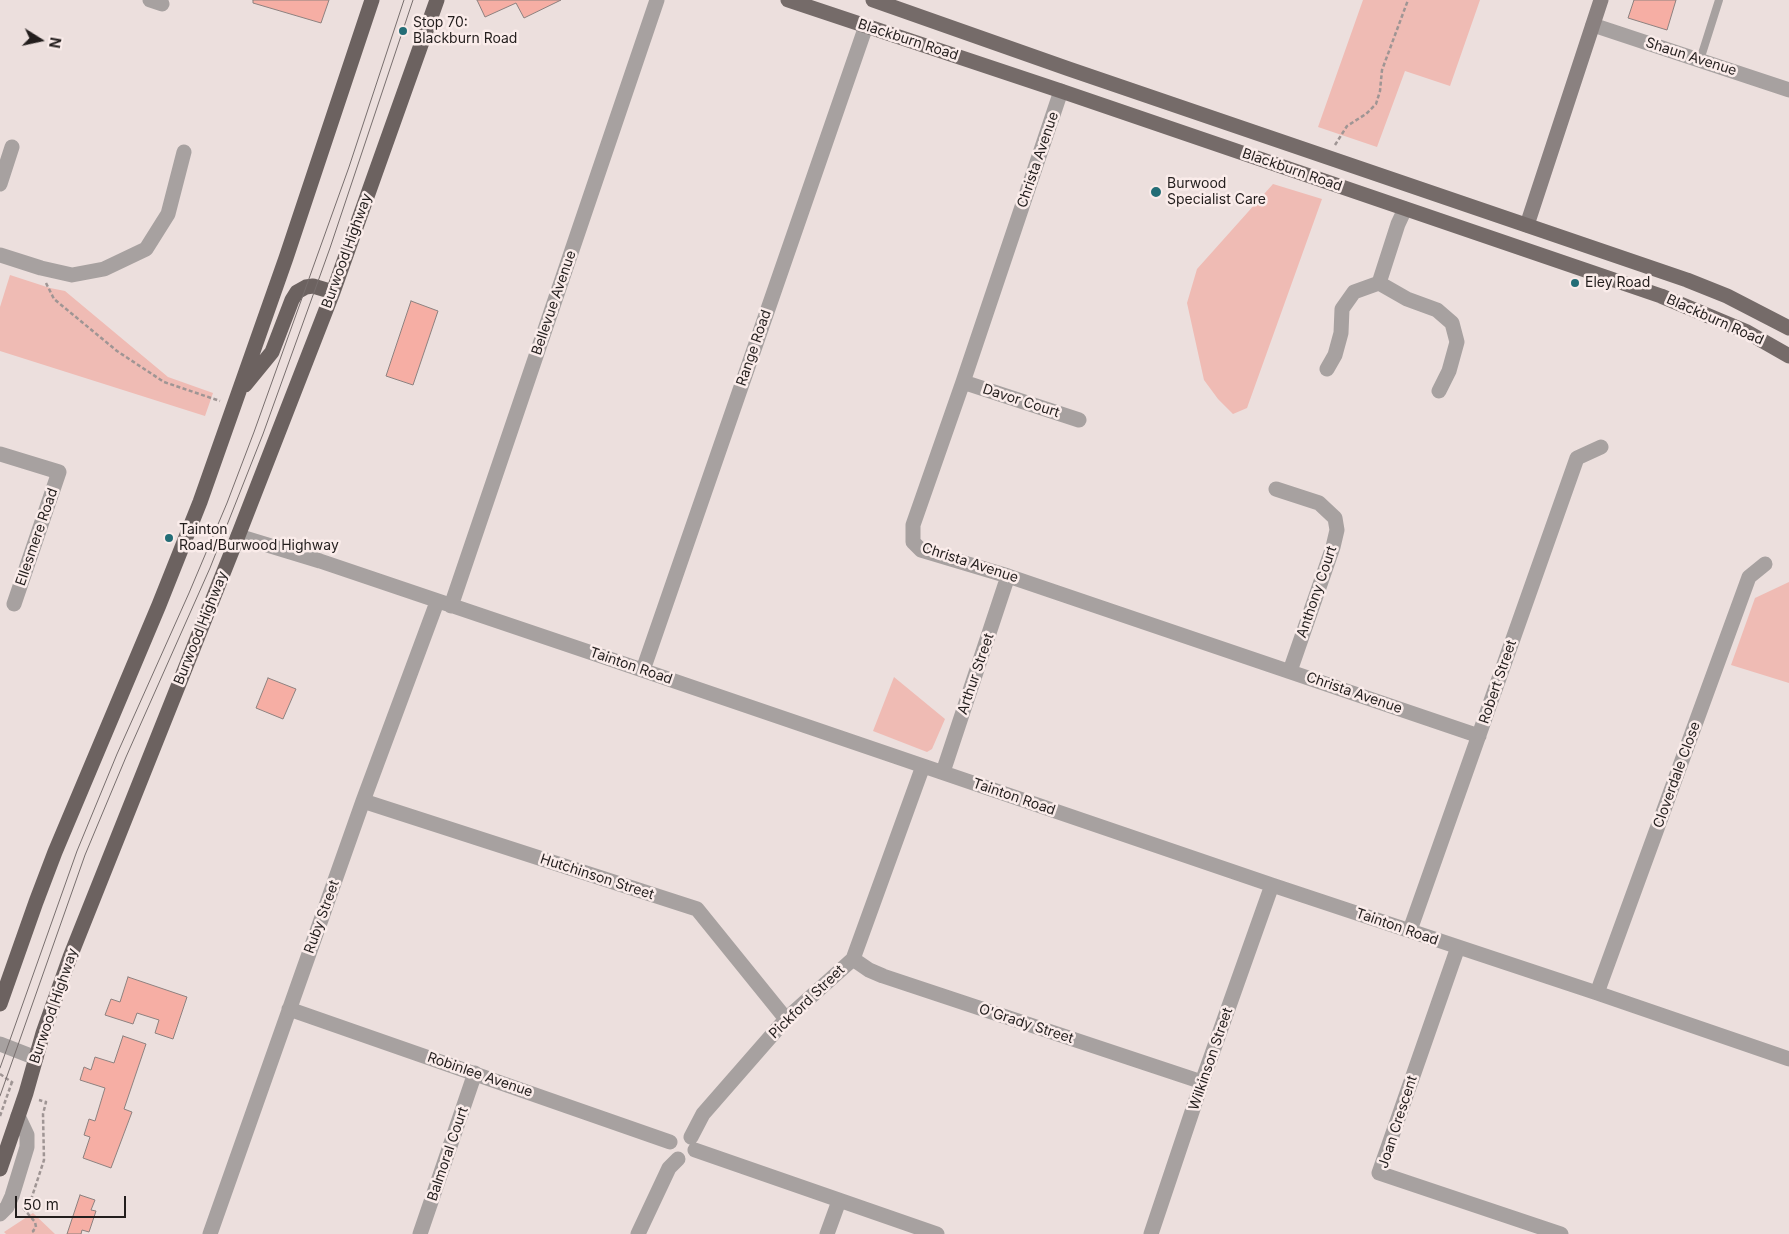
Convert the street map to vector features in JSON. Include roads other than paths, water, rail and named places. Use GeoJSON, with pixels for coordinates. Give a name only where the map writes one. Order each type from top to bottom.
{"type":"FeatureCollection","features":[{"type":"Feature","properties":{"kind":"highway"},"geometry":{"type":"LineString","coordinates":[[0,1004],[52,859],[186,540],[286,258],[372,0]]}},
{"type":"Feature","properties":{"kind":"highway","name":"Burwood Highway"},"geometry":{"type":"LineString","coordinates":[[0,1169],[70,957],[333,292],[437,0]]}},
{"type":"Feature","properties":{"kind":"highway"},"geometry":{"type":"LineString","coordinates":[[239,392],[272,352],[292,300],[297,292],[306,287],[314,286],[320,286],[333,292]]}},
{"type":"Feature","properties":{"kind":"main road","name":"Blackburn Road"},"geometry":{"type":"LineString","coordinates":[[788,0],[1061,91],[1689,306],[1747,332],[1789,356]]}},
{"type":"Feature","properties":{"kind":"main road","name":"Blackburn Road"},"geometry":{"type":"LineString","coordinates":[[873,0],[1687,280],[1726,296],[1789,328]]}},
{"type":"Feature","properties":{"kind":"main road"},"geometry":{"type":"LineString","coordinates":[[1519,247],[1601,0]]}},
{"type":"Feature","properties":{"kind":"main road"},"geometry":{"type":"LineString","coordinates":[[1061,91],[1069,68]]}},
{"type":"Feature","properties":{"kind":"street","name":"Bellevue Avenue"},"geometry":{"type":"LineString","coordinates":[[444,604],[657,0]]}},
{"type":"Feature","properties":{"kind":"street","name":"Shaun Avenue"},"geometry":{"type":"LineString","coordinates":[[1593,25],[1789,90]]}},
{"type":"Feature","properties":{"kind":"street","name":"Range Road"},"geometry":{"type":"LineString","coordinates":[[643,670],[866,26]]}},
{"type":"Feature","properties":{"kind":"street","name":"Christa Avenue"},"geometry":{"type":"LineString","coordinates":[[1061,91],[964,382],[913,526],[913,542],[921,550],[1008,576],[1479,736]]}},
{"type":"Feature","properties":{"kind":"street"},"geometry":{"type":"LineString","coordinates":[[0,184],[12,147]]}},
{"type":"Feature","properties":{"kind":"street"},"geometry":{"type":"LineString","coordinates":[[0,254],[41,268],[72,275],[104,269],[146,249],[168,214],[184,152]]}},
{"type":"Feature","properties":{"kind":"street"},"geometry":{"type":"LineString","coordinates":[[1379,282],[1398,224],[1405,209]]}},
{"type":"Feature","properties":{"kind":"street"},"geometry":{"type":"LineString","coordinates":[[1327,369],[1341,333],[1342,309],[1354,292],[1379,282]]}},
{"type":"Feature","properties":{"kind":"street"},"geometry":{"type":"LineString","coordinates":[[1379,282],[1407,299],[1437,310],[1452,323],[1457,342],[1449,371],[1439,391]]}},
{"type":"Feature","properties":{"kind":"street","name":"Davor Court"},"geometry":{"type":"LineString","coordinates":[[964,382],[1079,420]]}},
{"type":"Feature","properties":{"kind":"street","name":"Robert Street"},"geometry":{"type":"LineString","coordinates":[[1410,930],[1577,458],[1601,447]]}},
{"type":"Feature","properties":{"kind":"street","name":"Ellesmere Road"},"geometry":{"type":"LineString","coordinates":[[0,454],[59,472],[14,604]]}},
{"type":"Feature","properties":{"kind":"street","name":"Anthony Court"},"geometry":{"type":"LineString","coordinates":[[1276,489],[1319,503],[1335,518],[1337,530],[1333,547],[1290,671]]}},
{"type":"Feature","properties":{"kind":"street","name":"Tainton Road"},"geometry":{"type":"LineString","coordinates":[[238,536],[320,561],[1272,885],[1410,930],[1458,948],[1597,992],[1789,1059]]}},
{"type":"Feature","properties":{"kind":"street","name":"Cloverdale Close"},"geometry":{"type":"LineString","coordinates":[[1597,992],[1749,578],[1765,564]]}},
{"type":"Feature","properties":{"kind":"street","name":"Arthur Street"},"geometry":{"type":"LineString","coordinates":[[943,772],[1008,576]]}},
{"type":"Feature","properties":{"kind":"street","name":"Ruby Street"},"geometry":{"type":"LineString","coordinates":[[210,1234],[363,801],[444,604]]}},
{"type":"Feature","properties":{"kind":"street","name":"Pickford Street"},"geometry":{"type":"LineString","coordinates":[[693,1143],[703,1114],[786,1019],[853,959],[923,766]]}},
{"type":"Feature","properties":{"kind":"street","name":"Hutchinson Street"},"geometry":{"type":"LineString","coordinates":[[363,801],[696,909],[786,1019]]}},
{"type":"Feature","properties":{"kind":"street","name":"Wilkinson Street"},"geometry":{"type":"LineString","coordinates":[[1151,1234],[1202,1082],[1272,885]]}},
{"type":"Feature","properties":{"kind":"street","name":"Joan Crescent"},"geometry":{"type":"LineString","coordinates":[[1458,948],[1379,1173],[1561,1234]]}},
{"type":"Feature","properties":{"kind":"street","name":"O'Grady Street"},"geometry":{"type":"LineString","coordinates":[[853,959],[869,970],[883,976],[1202,1082]]}},
{"type":"Feature","properties":{"kind":"street","name":"Robinlee Avenue"},"geometry":{"type":"LineString","coordinates":[[289,1009],[670,1142]]}},
{"type":"Feature","properties":{"kind":"street"},"geometry":{"type":"LineString","coordinates":[[0,1044],[36,1058]]}},
{"type":"Feature","properties":{"kind":"street","name":"Balmoral Court"},"geometry":{"type":"LineString","coordinates":[[420,1234],[475,1073]]}},
{"type":"Feature","properties":{"kind":"street"},"geometry":{"type":"LineString","coordinates":[[0,1214],[7,1207],[12,1196],[28,1140],[18,1116]]}},
{"type":"Feature","properties":{"kind":"street"},"geometry":{"type":"LineString","coordinates":[[693,1143],[692,1156],[685,1159],[678,1159],[670,1149],[670,1142],[676,1135],[684,1133],[693,1143],[839,1201],[937,1234]]}},
{"type":"Feature","properties":{"kind":"street"},"geometry":{"type":"LineString","coordinates":[[638,1234],[669,1168],[678,1159]]}},
{"type":"Feature","properties":{"kind":"street"},"geometry":{"type":"LineString","coordinates":[[827,1234],[839,1201]]}},
{"type":"Feature","properties":{"kind":"lane"},"geometry":{"type":"LineString","coordinates":[[1700,60],[1719,0]]}},
{"type":"Feature","properties":{"kind":"tram line"},"geometry":{"type":"LineString","coordinates":[[0,1068],[77,851],[117,754],[189,593],[227,503],[254,432],[349,167],[404,0]]}},
{"type":"Feature","properties":{"kind":"tram line"},"geometry":{"type":"LineString","coordinates":[[0,1096],[85,855],[126,757],[210,568],[263,434],[330,248],[413,0]]}},
{"type":"Feature","properties":{"kind":"place","name":"Stop 70: Blackburn Road"},"geometry":{"type":"Point","coordinates":[403,31]}},
{"type":"Feature","properties":{"kind":"place","name":"Burwood Specialist Care"},"geometry":{"type":"Point","coordinates":[1156,192]}},
{"type":"Feature","properties":{"kind":"place","name":"Eley Road"},"geometry":{"type":"Point","coordinates":[1575,283]}},
{"type":"Feature","properties":{"kind":"place","name":"Tainton Road/Burwood Highway"},"geometry":{"type":"Point","coordinates":[169,538]}}]}
